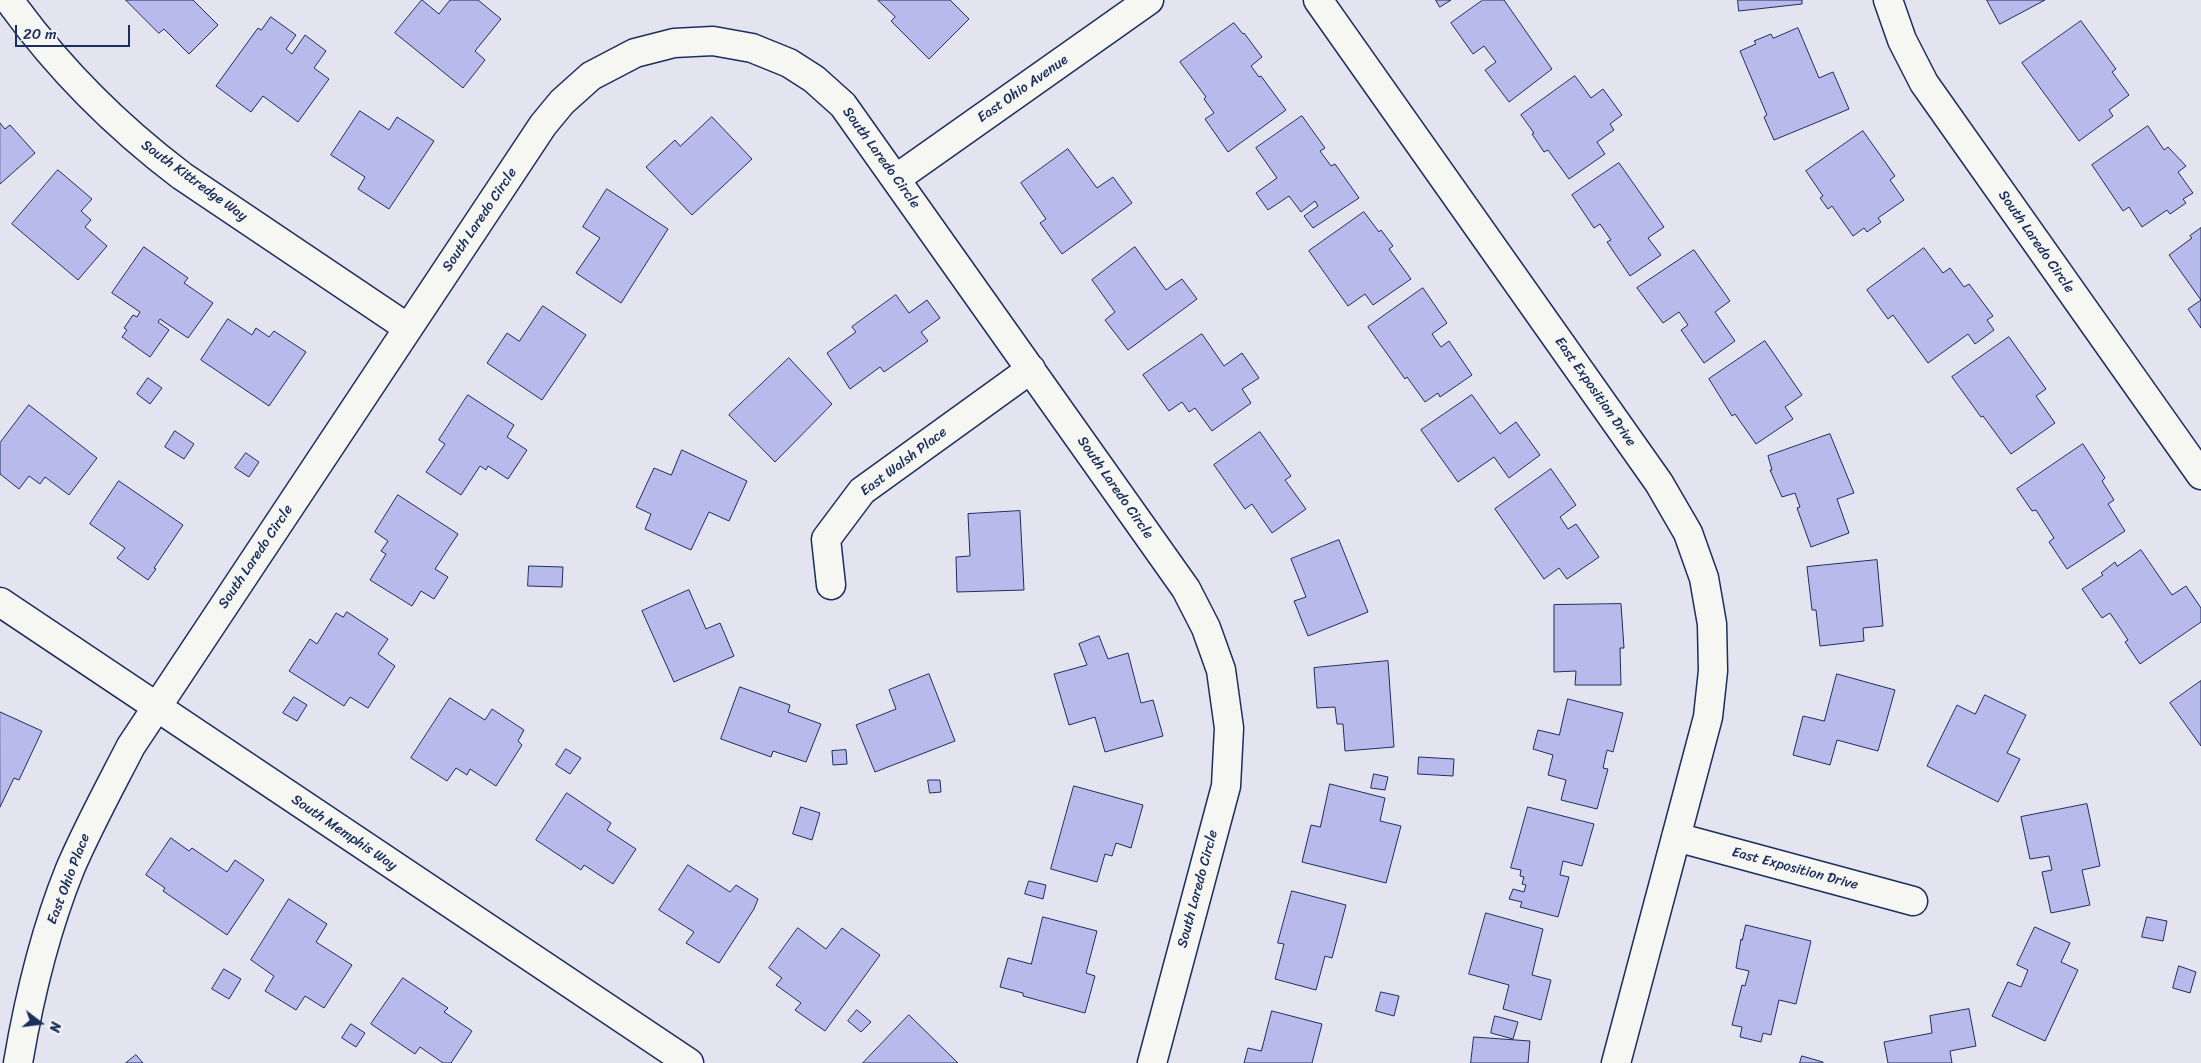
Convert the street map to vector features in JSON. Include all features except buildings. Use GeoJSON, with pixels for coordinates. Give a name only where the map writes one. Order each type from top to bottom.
{"type":"FeatureCollection","features":[{"type":"Feature","properties":{"kind":"street","name":"South Kittredge Way"},"geometry":{"type":"LineString","coordinates":[[9,0],[28,26],[84,91],[148,150],[182,176],[408,328]]}},
{"type":"Feature","properties":{"kind":"street","name":"East Ohio Avenue"},"geometry":{"type":"LineString","coordinates":[[896,178],[1149,0]]}},
{"type":"Feature","properties":{"kind":"street","name":"East Exposition Drive"},"geometry":{"type":"LineString","coordinates":[[1318,0],[1659,483],[1688,534],[1704,578],[1712,624],[1713,671],[1708,717],[1616,1063]]}},
{"type":"Feature","properties":{"kind":"street","name":"South Laredo Circle"},"geometry":{"type":"LineString","coordinates":[[1888,0],[1902,40],[1924,83],[2201,476]]}},
{"type":"Feature","properties":{"kind":"street","name":"South Laredo Circle"},"geometry":{"type":"LineString","coordinates":[[156,708],[543,125],[562,102],[592,76],[635,53],[674,43],[713,41],[752,48],[789,63],[814,79],[843,105],[1186,589],[1206,628],[1221,670],[1229,728],[1226,786],[1152,1063]]}},
{"type":"Feature","properties":{"kind":"street","name":"East Walsh Place"},"geometry":{"type":"LineString","coordinates":[[831,585],[826,539],[862,491],[1031,369]]}},
{"type":"Feature","properties":{"kind":"street","name":"South Memphis Way"},"geometry":{"type":"LineString","coordinates":[[0,602],[689,1063]]}},
{"type":"Feature","properties":{"kind":"street","name":"East Ohio Place"},"geometry":{"type":"LineString","coordinates":[[18,1063],[40,958],[70,870],[88,828],[131,746],[156,708]]}},
{"type":"Feature","properties":{"kind":"street","name":"East Exposition Drive"},"geometry":{"type":"LineString","coordinates":[[1676,837],[1913,901]]}}]}
